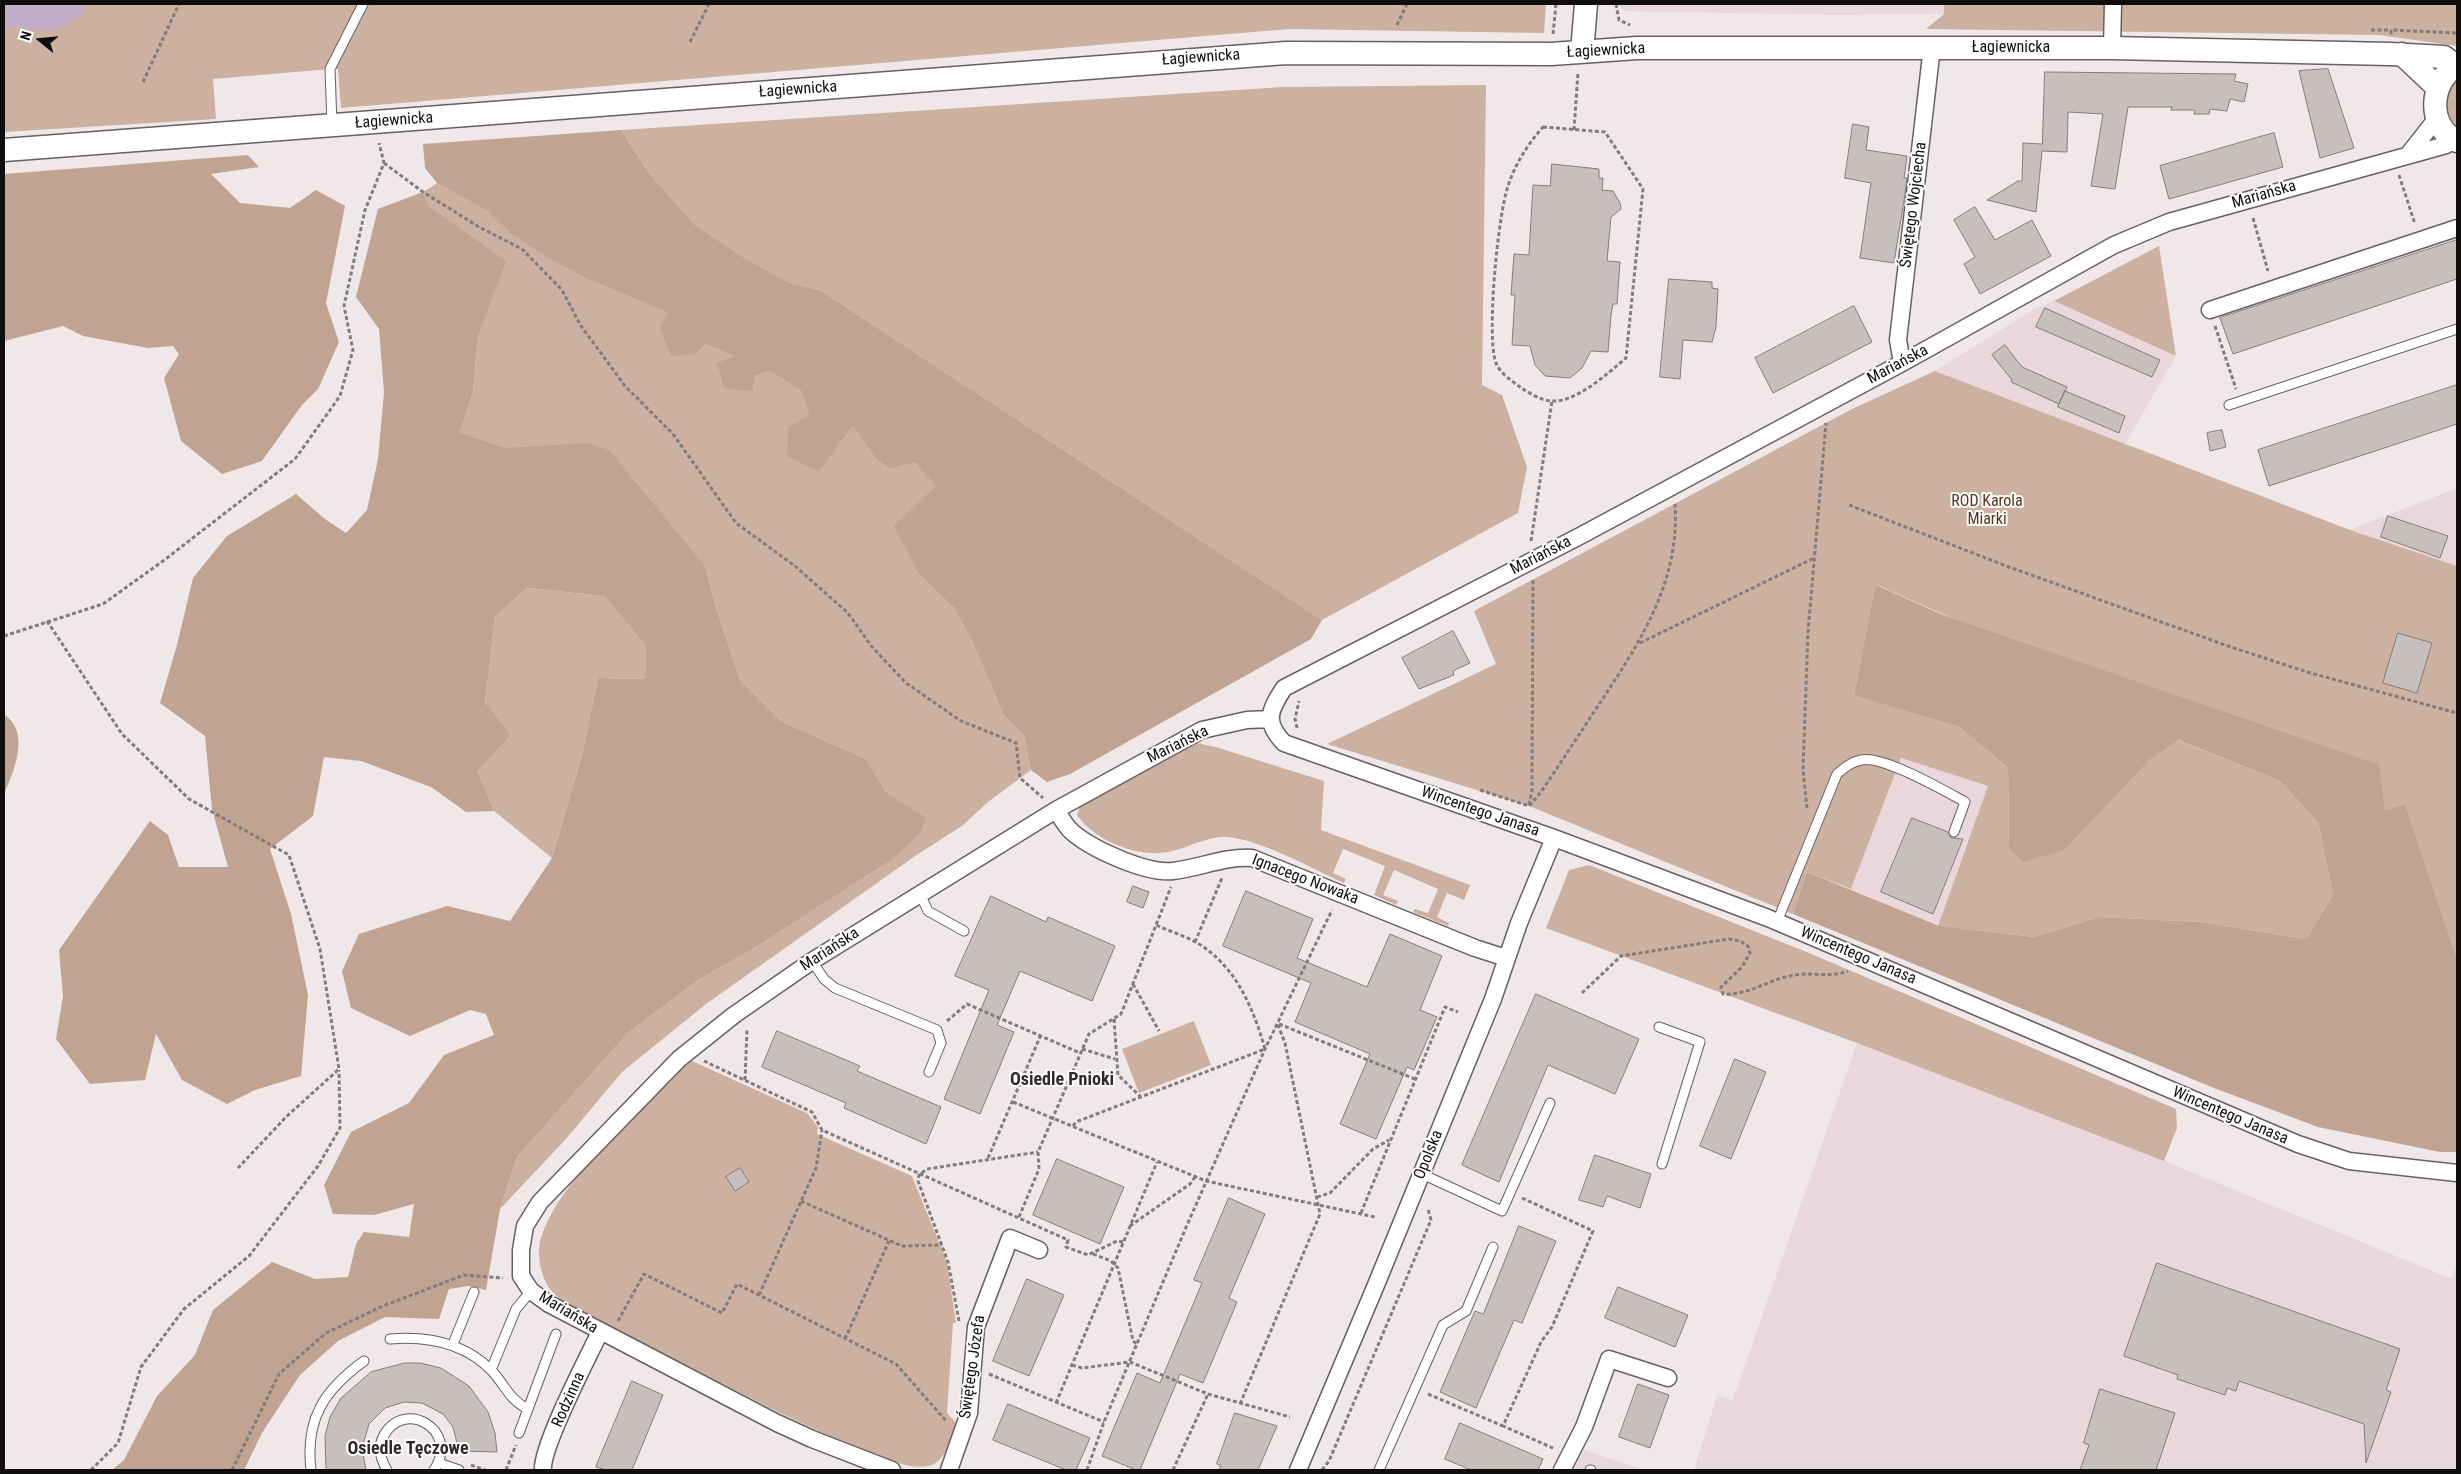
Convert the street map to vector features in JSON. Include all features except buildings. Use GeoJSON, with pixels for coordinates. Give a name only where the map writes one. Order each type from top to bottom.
{"type":"FeatureCollection","features":[{"type":"Feature","properties":{"kind":"street"},"geometry":{"type":"LineString","coordinates":[[1583,65],[1586,4]]}},
{"type":"Feature","properties":{"kind":"street"},"geometry":{"type":"LineString","coordinates":[[2112,48],[2113,4]]}},
{"type":"Feature","properties":{"kind":"street","name":"Świętego Wojciecha"},"geometry":{"type":"LineString","coordinates":[[1902,363],[1898,340],[1932,47]]}},
{"type":"Feature","properties":{"kind":"street","name":"Łagiewnicka"},"geometry":{"type":"LineString","coordinates":[[4,150],[1240,55],[1583,65],[1637,48],[2112,48],[2396,54],[2444,57],[2456,65]]}},
{"type":"Feature","properties":{"kind":"street"},"geometry":{"type":"LineString","coordinates":[[2396,54],[2437,87]]}},
{"type":"Feature","properties":{"kind":"street"},"geometry":{"type":"LineString","coordinates":[[2456,65],[2445,75],[2437,87],[2434,103],[2437,118],[2444,130],[2456,140]]}},
{"type":"Feature","properties":{"kind":"street"},"geometry":{"type":"LineString","coordinates":[[2408,155],[2437,118]]}},
{"type":"Feature","properties":{"kind":"street","name":"Mariańska"},"geometry":{"type":"LineString","coordinates":[[892,1470],[785,1427],[605,1334],[549,1304],[531,1290],[521,1276],[521,1250],[526,1226],[540,1202],[648,1089],[691,1049],[812,961],[1056,810],[1202,730],[1247,720],[1270,719],[1272,706],[1284,688],[1538,558],[1902,363],[2114,245],[2169,222],[2446,145],[2456,140]]}},
{"type":"Feature","properties":{"kind":"street"},"geometry":{"type":"LineString","coordinates":[[2210,310],[2457,228]]}},
{"type":"Feature","properties":{"kind":"street","name":"Wincentego Janasa"},"geometry":{"type":"LineString","coordinates":[[1270,719],[1273,732],[1284,743],[1521,826],[1777,922],[2298,1144],[2349,1161],[2457,1173]]}},
{"type":"Feature","properties":{"kind":"street","name":"Ignacego Nowaka"},"geometry":{"type":"LineString","coordinates":[[1056,810],[1069,828],[1088,843],[1154,871],[1173,871],[1231,859],[1252,858],[1475,948],[1506,958]]}},
{"type":"Feature","properties":{"kind":"street","name":"Opolska"},"geometry":{"type":"LineString","coordinates":[[1304,1468],[1493,998],[1506,958],[1554,838]]}},
{"type":"Feature","properties":{"kind":"street","name":"Świętego Józefa"},"geometry":{"type":"LineString","coordinates":[[949,1470],[964,1432],[972,1400],[976,1327],[1010,1238],[1039,1250]]}},
{"type":"Feature","properties":{"kind":"street","name":"Rodzinna"},"geometry":{"type":"LineString","coordinates":[[543,1470],[550,1444],[572,1390],[605,1334]]}},
{"type":"Feature","properties":{"kind":"street"},"geometry":{"type":"LineString","coordinates":[[1566,1463],[1584,1427],[1608,1359],[1668,1378]]}},
{"type":"Feature","properties":{"kind":"lane"},"geometry":{"type":"LineString","coordinates":[[332,125],[330,69],[363,4]]}},
{"type":"Feature","properties":{"kind":"lane"},"geometry":{"type":"LineString","coordinates":[[2229,405],[2457,329]]}},
{"type":"Feature","properties":{"kind":"lane"},"geometry":{"type":"LineString","coordinates":[[1777,922],[1837,774],[1847,765],[1870,759],[1925,780],[1965,802],[1954,832]]}},
{"type":"Feature","properties":{"kind":"lane"},"geometry":{"type":"LineString","coordinates":[[920,894],[928,911],[964,931]]}},
{"type":"Feature","properties":{"kind":"lane"},"geometry":{"type":"LineString","coordinates":[[812,961],[824,979],[835,988],[938,1030],[940,1043],[930,1072]]}},
{"type":"Feature","properties":{"kind":"lane"},"geometry":{"type":"LineString","coordinates":[[1659,1027],[1700,1042],[1662,1164]]}},
{"type":"Feature","properties":{"kind":"lane"},"geometry":{"type":"LineString","coordinates":[[1422,1174],[1502,1211],[1550,1103]]}},
{"type":"Feature","properties":{"kind":"lane"},"geometry":{"type":"LineString","coordinates":[[1379,1470],[1443,1325],[1466,1311],[1493,1247]]}},
{"type":"Feature","properties":{"kind":"lane"},"geometry":{"type":"LineString","coordinates":[[492,1370],[516,1309],[531,1290]]}},
{"type":"Feature","properties":{"kind":"lane"},"geometry":{"type":"LineString","coordinates":[[453,1344],[474,1292]]}},
{"type":"Feature","properties":{"kind":"lane"},"geometry":{"type":"LineString","coordinates":[[519,1432],[556,1334]]}},
{"type":"Feature","properties":{"kind":"lane"},"geometry":{"type":"LineString","coordinates":[[390,1339],[434,1339],[453,1344],[492,1370],[516,1404],[528,1409]]}},
{"type":"Feature","properties":{"kind":"lane"},"geometry":{"type":"LineString","coordinates":[[311,1470],[309,1450],[311,1430],[317,1413],[326,1396],[342,1377],[364,1361]]}},
{"type":"Feature","properties":{"kind":"lane"},"geometry":{"type":"LineString","coordinates":[[387,1470],[382,1461],[381,1441],[392,1425],[412,1419],[422,1421],[435,1431],[442,1446],[437,1467],[459,1470]]}},
{"type":"Feature","properties":{"kind":"path"},"geometry":{"type":"LineString","coordinates":[[142,82],[179,4]]}},
{"type":"Feature","properties":{"kind":"path"},"geometry":{"type":"LineString","coordinates":[[690,42],[709,4]]}},
{"type":"Feature","properties":{"kind":"path"},"geometry":{"type":"LineString","coordinates":[[1396,25],[1407,4]]}},
{"type":"Feature","properties":{"kind":"path"},"geometry":{"type":"LineString","coordinates":[[1551,39],[1554,29],[1556,4]]}},
{"type":"Feature","properties":{"kind":"path"},"geometry":{"type":"LineString","coordinates":[[2396,54],[2391,30],[2457,33]]}},
{"type":"Feature","properties":{"kind":"path"},"geometry":{"type":"LineString","coordinates":[[1570,72],[1583,65]]}},
{"type":"Feature","properties":{"kind":"path"},"geometry":{"type":"LineString","coordinates":[[1574,130],[1583,65]]}},
{"type":"Feature","properties":{"kind":"path"},"geometry":{"type":"LineString","coordinates":[[1543,127],[1574,130],[1605,132],[1643,188],[1626,358],[1601,379],[1576,395],[1552,401],[1514,384],[1496,364],[1492,342],[1497,240],[1508,186],[1528,144],[1543,127]]}},
{"type":"Feature","properties":{"kind":"path"},"geometry":{"type":"LineString","coordinates":[[378,140],[388,139]]}},
{"type":"Feature","properties":{"kind":"path"},"geometry":{"type":"LineString","coordinates":[[4,636],[103,604],[163,561],[295,459],[340,396],[353,350],[344,306],[365,210],[384,162],[423,192],[479,227],[522,249],[562,290],[581,326],[619,378],[673,434],[736,523],[795,566],[848,613],[872,647],[906,683],[961,720],[1016,743],[1020,778],[1056,810]]}},
{"type":"Feature","properties":{"kind":"path"},"geometry":{"type":"LineString","coordinates":[[2398,172],[2420,240]]}},
{"type":"Feature","properties":{"kind":"path"},"geometry":{"type":"LineString","coordinates":[[2245,220],[2262,216]]}},
{"type":"Feature","properties":{"kind":"path"},"geometry":{"type":"LineString","coordinates":[[2253,218],[2273,289]]}},
{"type":"Feature","properties":{"kind":"path"},"geometry":{"type":"LineString","coordinates":[[2210,310],[2240,402]]}},
{"type":"Feature","properties":{"kind":"path"},"geometry":{"type":"LineString","coordinates":[[1538,558],[1530,544],[1552,401]]}},
{"type":"Feature","properties":{"kind":"path"},"geometry":{"type":"LineString","coordinates":[[1810,841],[1803,770],[1808,632],[1827,417],[1818,422]]}},
{"type":"Feature","properties":{"kind":"path"},"geometry":{"type":"LineString","coordinates":[[1529,806],[1541,792],[1640,643],[1660,599],[1669,570],[1677,526],[1675,499],[1666,504]]}},
{"type":"Feature","properties":{"kind":"path"},"geometry":{"type":"LineString","coordinates":[[1849,504],[2034,576],[2228,646],[2307,672],[2457,713]]}},
{"type":"Feature","properties":{"kind":"path"},"geometry":{"type":"LineString","coordinates":[[1640,643],[1814,558]]}},
{"type":"Feature","properties":{"kind":"path"},"geometry":{"type":"LineString","coordinates":[[1521,826],[1529,806],[1532,790],[1533,576],[1525,580]]}},
{"type":"Feature","properties":{"kind":"path"},"geometry":{"type":"LineString","coordinates":[[47,621],[122,734],[169,780],[189,799],[289,855],[320,949],[339,1069],[340,1128],[318,1166],[249,1256],[184,1309],[141,1367],[118,1443],[91,1470]]}},
{"type":"Feature","properties":{"kind":"path"},"geometry":{"type":"LineString","coordinates":[[1300,698],[1295,719],[1296,727],[1304,730]]}},
{"type":"Feature","properties":{"kind":"path"},"geometry":{"type":"LineString","coordinates":[[1474,789],[1529,806]]}},
{"type":"Feature","properties":{"kind":"path"},"geometry":{"type":"LineString","coordinates":[[1195,942],[1231,859]]}},
{"type":"Feature","properties":{"kind":"path"},"geometry":{"type":"LineString","coordinates":[[1019,1217],[1039,1169],[1038,1152],[1088,1034],[1121,1014],[1170,891],[1173,871]]}},
{"type":"Feature","properties":{"kind":"path"},"geometry":{"type":"LineString","coordinates":[[1087,1470],[1104,1422],[1206,1181],[1265,1049],[1340,892]]}},
{"type":"Feature","properties":{"kind":"path"},"geometry":{"type":"LineString","coordinates":[[1156,925],[1195,942],[1223,964],[1243,992],[1256,1018],[1265,1049]]}},
{"type":"Feature","properties":{"kind":"path"},"geometry":{"type":"LineString","coordinates":[[1582,993],[1621,956],[1714,941],[1740,941],[1748,946],[1748,959],[1721,987],[1723,994],[1732,996],[1765,982],[1794,975],[1844,973],[1848,971],[1859,957]]}},
{"type":"Feature","properties":{"kind":"path"},"geometry":{"type":"LineString","coordinates":[[1133,983],[1159,1032]]}},
{"type":"Feature","properties":{"kind":"path"},"geometry":{"type":"LineString","coordinates":[[938,1030],[967,1004],[1040,1037],[1081,1051],[1115,1059]]}},
{"type":"Feature","properties":{"kind":"path"},"geometry":{"type":"LineString","coordinates":[[1362,1213],[1445,1007],[1458,1012]]}},
{"type":"Feature","properties":{"kind":"path"},"geometry":{"type":"LineString","coordinates":[[1114,1019],[1115,1059],[1118,1076],[1141,1096]]}},
{"type":"Feature","properties":{"kind":"path"},"geometry":{"type":"LineString","coordinates":[[745,1080],[747,1024]]}},
{"type":"Feature","properties":{"kind":"path"},"geometry":{"type":"LineString","coordinates":[[1278,1024],[1415,1079]]}},
{"type":"Feature","properties":{"kind":"path"},"geometry":{"type":"LineString","coordinates":[[1240,1404],[1320,1214],[1285,1043],[1278,1024]]}},
{"type":"Feature","properties":{"kind":"path"},"geometry":{"type":"LineString","coordinates":[[987,1158],[1040,1037]]}},
{"type":"Feature","properties":{"kind":"path"},"geometry":{"type":"LineString","coordinates":[[691,1049],[699,1058],[812,1112],[822,1130],[1068,1240],[1066,1247],[1083,1253],[1093,1254],[1114,1264],[1118,1268],[1132,1341],[1137,1344]]}},
{"type":"Feature","properties":{"kind":"path"},"geometry":{"type":"LineString","coordinates":[[1073,1126],[1076,1122],[1265,1049]]}},
{"type":"Feature","properties":{"kind":"path"},"geometry":{"type":"LineString","coordinates":[[238,1168],[286,1117],[339,1069]]}},
{"type":"Feature","properties":{"kind":"path"},"geometry":{"type":"LineString","coordinates":[[1013,1102],[1206,1181],[1376,1217]]}},
{"type":"Feature","properties":{"kind":"path"},"geometry":{"type":"LineString","coordinates":[[759,1295],[816,1168],[822,1130]]}},
{"type":"Feature","properties":{"kind":"path"},"geometry":{"type":"LineString","coordinates":[[1317,1197],[1330,1194],[1373,1149],[1390,1140]]}},
{"type":"Feature","properties":{"kind":"path"},"geometry":{"type":"LineString","coordinates":[[976,1327],[958,1321],[948,1262],[918,1181],[919,1175],[926,1169],[987,1158],[1038,1152]]}},
{"type":"Feature","properties":{"kind":"path"},"geometry":{"type":"LineString","coordinates":[[1056,1403],[1157,1162]]}},
{"type":"Feature","properties":{"kind":"path"},"geometry":{"type":"LineString","coordinates":[[1130,1226],[1190,1184],[1195,1177]]}},
{"type":"Feature","properties":{"kind":"path"},"geometry":{"type":"LineString","coordinates":[[1503,1426],[1541,1342],[1552,1327],[1594,1231],[1510,1193]]}},
{"type":"Feature","properties":{"kind":"path"},"geometry":{"type":"LineString","coordinates":[[801,1201],[902,1246],[942,1245]]}},
{"type":"Feature","properties":{"kind":"path"},"geometry":{"type":"LineString","coordinates":[[846,1339],[889,1240]]}},
{"type":"Feature","properties":{"kind":"path"},"geometry":{"type":"LineString","coordinates":[[1093,1254],[1117,1241],[1123,1242]]}},
{"type":"Feature","properties":{"kind":"path"},"geometry":{"type":"LineString","coordinates":[[605,1334],[644,1274],[722,1313],[737,1284],[896,1364],[954,1430],[964,1432]]}},
{"type":"Feature","properties":{"kind":"path"},"geometry":{"type":"LineString","coordinates":[[232,1470],[279,1374],[326,1334],[383,1306],[464,1275],[496,1279],[521,1276]]}},
{"type":"Feature","properties":{"kind":"path"},"geometry":{"type":"LineString","coordinates":[[1072,1365],[1082,1368],[1130,1362],[1208,1394],[1290,1417]]}},
{"type":"Feature","properties":{"kind":"path"},"geometry":{"type":"LineString","coordinates":[[974,1368],[1104,1422]]}},
{"type":"Feature","properties":{"kind":"path"},"geometry":{"type":"LineString","coordinates":[[1415,1389],[1503,1426],[1566,1463]]}},
{"type":"Feature","properties":{"kind":"path"},"geometry":{"type":"LineString","coordinates":[[1173,1470],[1208,1394]]}},
{"type":"Feature","properties":{"kind":"path"},"geometry":{"type":"LineString","coordinates":[[506,1470],[519,1432]]}},
{"type":"Feature","properties":{"kind":"shaded area"},"geometry":{"type":"Polygon","coordinates":[[[4,4],[86,4],[88,9],[63,27],[52,31],[41,31],[4,27],[4,4]]]}},
{"type":"Feature","properties":{"kind":"shaded area"},"geometry":{"type":"Polygon","coordinates":[[[1617,4],[1944,4],[1944,14],[1835,15],[1625,11],[1617,4]]]}},
{"type":"Feature","properties":{"kind":"shaded area"},"geometry":{"type":"Polygon","coordinates":[[[621,130],[649,173],[694,224],[745,258],[790,283],[820,290],[1322,620],[1311,639],[1070,774],[1047,782],[1031,770],[1024,736],[1004,716],[972,641],[954,608],[919,574],[894,526],[936,486],[915,463],[889,469],[875,458],[853,426],[819,472],[787,456],[788,428],[809,415],[801,391],[769,371],[755,376],[752,392],[724,388],[717,363],[734,356],[705,344],[695,354],[671,356],[660,328],[667,312],[585,278],[549,259],[511,234],[488,211],[437,183],[425,168],[423,144],[621,130]]]}},
{"type":"Feature","properties":{"kind":"shaded area"},"geometry":{"type":"Polygon","coordinates":[[[248,155],[259,167],[211,174],[240,203],[290,208],[316,190],[345,206],[326,303],[339,342],[318,389],[302,405],[262,461],[222,474],[181,441],[164,378],[179,354],[173,346],[148,348],[83,336],[63,326],[4,341],[4,174],[248,155]]]}},
{"type":"Feature","properties":{"kind":"shaded area"},"geometry":{"type":"Polygon","coordinates":[[[423,192],[429,206],[506,261],[478,337],[473,392],[460,432],[506,448],[588,443],[609,450],[705,566],[716,607],[740,680],[781,721],[866,759],[886,792],[926,817],[921,832],[893,859],[753,949],[700,979],[627,1034],[517,1157],[500,1209],[486,1290],[468,1286],[449,1289],[439,1319],[385,1317],[338,1341],[300,1375],[262,1433],[244,1470],[112,1470],[124,1460],[157,1396],[195,1355],[213,1310],[272,1262],[315,1279],[348,1277],[356,1244],[364,1232],[409,1237],[414,1204],[374,1215],[333,1214],[324,1185],[351,1132],[409,1103],[444,1055],[494,1035],[486,1014],[470,1010],[410,1036],[351,1008],[342,971],[359,934],[447,906],[510,921],[552,858],[583,751],[598,678],[645,679],[646,646],[604,596],[527,588],[495,617],[485,702],[511,735],[477,771],[494,811],[466,812],[431,787],[361,761],[324,757],[313,816],[270,849],[291,914],[308,995],[301,1076],[255,1090],[227,1104],[182,1080],[156,1034],[145,1080],[90,1084],[56,1039],[63,996],[59,950],[150,821],[168,835],[179,867],[228,867],[212,809],[205,736],[160,703],[177,645],[193,578],[227,536],[296,494],[325,519],[346,533],[367,510],[378,459],[384,392],[379,329],[356,297],[378,209],[423,192]]]}},
{"type":"Feature","properties":{"kind":"shaded area"},"geometry":{"type":"Polygon","coordinates":[[[2054,301],[2176,356],[2125,444],[1935,371],[2036,308],[2054,301]]]}},
{"type":"Feature","properties":{"kind":"shaded area"},"geometry":{"type":"Polygon","coordinates":[[[2457,488],[2457,566],[2350,530],[2457,488]]]}},
{"type":"Feature","properties":{"kind":"shaded area"},"geometry":{"type":"Polygon","coordinates":[[[1876,585],[1943,615],[2379,765],[2385,810],[2405,805],[2457,958],[2457,1152],[2440,1152],[2318,1127],[2214,1088],[1793,914],[1807,872],[1939,926],[2034,937],[2099,917],[2201,922],[2306,939],[2333,895],[2318,822],[2280,781],[2178,740],[2150,759],[2064,850],[2023,862],[2009,848],[2008,768],[1959,727],[1854,695],[1876,585]]]}},
{"type":"Feature","properties":{"kind":"shaded area"},"geometry":{"type":"Polygon","coordinates":[[[4,715],[12,722],[17,731],[19,741],[16,764],[4,794],[4,715]]]}},
{"type":"Feature","properties":{"kind":"shaded area"},"geometry":{"type":"Polygon","coordinates":[[[1901,758],[1988,786],[1938,926],[1851,889],[1901,758]]]}},
{"type":"Feature","properties":{"kind":"shaded area"},"geometry":{"type":"Polygon","coordinates":[[[1857,1043],[2164,1161],[2452,1279],[2457,1265],[2457,1470],[1694,1470],[1717,1396],[1733,1400],[1857,1043]]]}},
{"type":"Feature","properties":{"kind":"shaded area"},"geometry":{"type":"Polygon","coordinates":[[[1584,1450],[1645,1470],[1573,1470],[1584,1450]]]}},
{"type":"Feature","properties":{"kind":"green space"},"geometry":{"type":"Polygon","coordinates":[[[4,4],[1546,4],[1544,33],[1289,29],[341,108],[338,69],[330,69],[213,79],[216,119],[4,132],[4,4]]]}},
{"type":"Feature","properties":{"kind":"green space"},"geometry":{"type":"Polygon","coordinates":[[[1944,4],[2457,4],[2457,46],[2379,35],[1926,29],[1944,14],[1944,4]]]}},
{"type":"Feature","properties":{"kind":"green space"},"geometry":{"type":"Polygon","coordinates":[[[2457,77],[2457,130],[2448,116],[2445,104],[2448,92],[2457,77]]]}},
{"type":"Feature","properties":{"kind":"green space"},"geometry":{"type":"Polygon","coordinates":[[[1486,85],[1482,385],[1502,395],[1527,467],[1518,513],[1322,620],[820,290],[790,283],[745,258],[694,224],[649,173],[621,130],[1283,87],[1486,85]]]}},
{"type":"Feature","properties":{"kind":"green space"},"geometry":{"type":"Polygon","coordinates":[[[437,183],[489,211],[511,234],[549,259],[585,278],[668,312],[705,344],[734,356],[755,376],[769,371],[801,391],[809,415],[819,472],[853,426],[875,458],[889,469],[915,463],[936,485],[919,574],[954,608],[972,641],[1004,716],[1024,736],[1031,770],[988,802],[962,826],[918,854],[706,1004],[622,1072],[565,1140],[500,1209],[517,1157],[627,1034],[700,979],[753,949],[893,859],[926,817],[886,792],[866,759],[781,721],[740,680],[716,607],[705,566],[532,448],[506,448],[460,432],[473,392],[478,337],[505,261],[429,206],[423,192],[437,183]]]}},
{"type":"Feature","properties":{"kind":"green space"},"geometry":{"type":"Polygon","coordinates":[[[2159,246],[2176,356],[2054,301],[2159,246]]]}},
{"type":"Feature","properties":{"kind":"green space","name":"ROD Karola Miarki"},"geometry":{"type":"Polygon","coordinates":[[[1935,371],[2350,530],[2457,566],[2457,958],[2405,806],[2385,810],[1877,585],[1854,694],[1959,727],[2008,768],[2009,847],[2177,740],[2280,781],[2318,822],[2333,895],[2306,939],[2201,922],[2099,917],[2034,937],[1938,926],[1988,786],[1901,758],[1851,889],[1807,872],[1793,914],[1529,806],[1327,744],[1496,664],[1474,611],[1852,409],[1935,371]]]}},
{"type":"Feature","properties":{"kind":"green space"},"geometry":{"type":"Polygon","coordinates":[[[527,588],[604,596],[646,646],[645,679],[598,678],[583,751],[552,858],[494,811],[476,771],[511,735],[485,702],[495,617],[527,588]]]}},
{"type":"Feature","properties":{"kind":"green space"},"geometry":{"type":"Polygon","coordinates":[[[1198,743],[1324,781],[1321,830],[1470,885],[1464,900],[1447,893],[1437,917],[1449,923],[1448,926],[1413,912],[1415,909],[1428,913],[1438,889],[1394,870],[1383,895],[1398,901],[1396,905],[1374,895],[1385,866],[1343,849],[1333,873],[1346,879],[1344,883],[1270,849],[1240,839],[1227,837],[1213,838],[1168,852],[1156,853],[1130,850],[1094,832],[1077,815],[1080,806],[1198,743]]]}},
{"type":"Feature","properties":{"kind":"green space"},"geometry":{"type":"Polygon","coordinates":[[[1589,865],[1809,953],[2176,1109],[2177,1128],[2164,1161],[1857,1043],[1546,928],[1569,870],[1589,865]]]}},
{"type":"Feature","properties":{"kind":"green space"},"geometry":{"type":"Polygon","coordinates":[[[1194,1021],[1211,1065],[1139,1093],[1122,1049],[1194,1021]]]}},
{"type":"Feature","properties":{"kind":"green space"},"geometry":{"type":"Polygon","coordinates":[[[692,1061],[807,1113],[818,1127],[817,1134],[912,1176],[947,1262],[956,1323],[953,1323],[947,1413],[957,1424],[944,1454],[933,1464],[925,1467],[914,1467],[901,1464],[825,1434],[570,1306],[554,1294],[547,1284],[540,1265],[539,1251],[541,1238],[548,1220],[558,1203],[597,1154],[672,1078],[692,1061]]]}},
{"type":"Feature","properties":{"kind":"district","name":"Osiedle Pnioki"},"geometry":{"type":"Point","coordinates":[1062,1080]}},
{"type":"Feature","properties":{"kind":"district","name":"Osiedle Tęczowe"},"geometry":{"type":"Point","coordinates":[408,1449]}}]}
